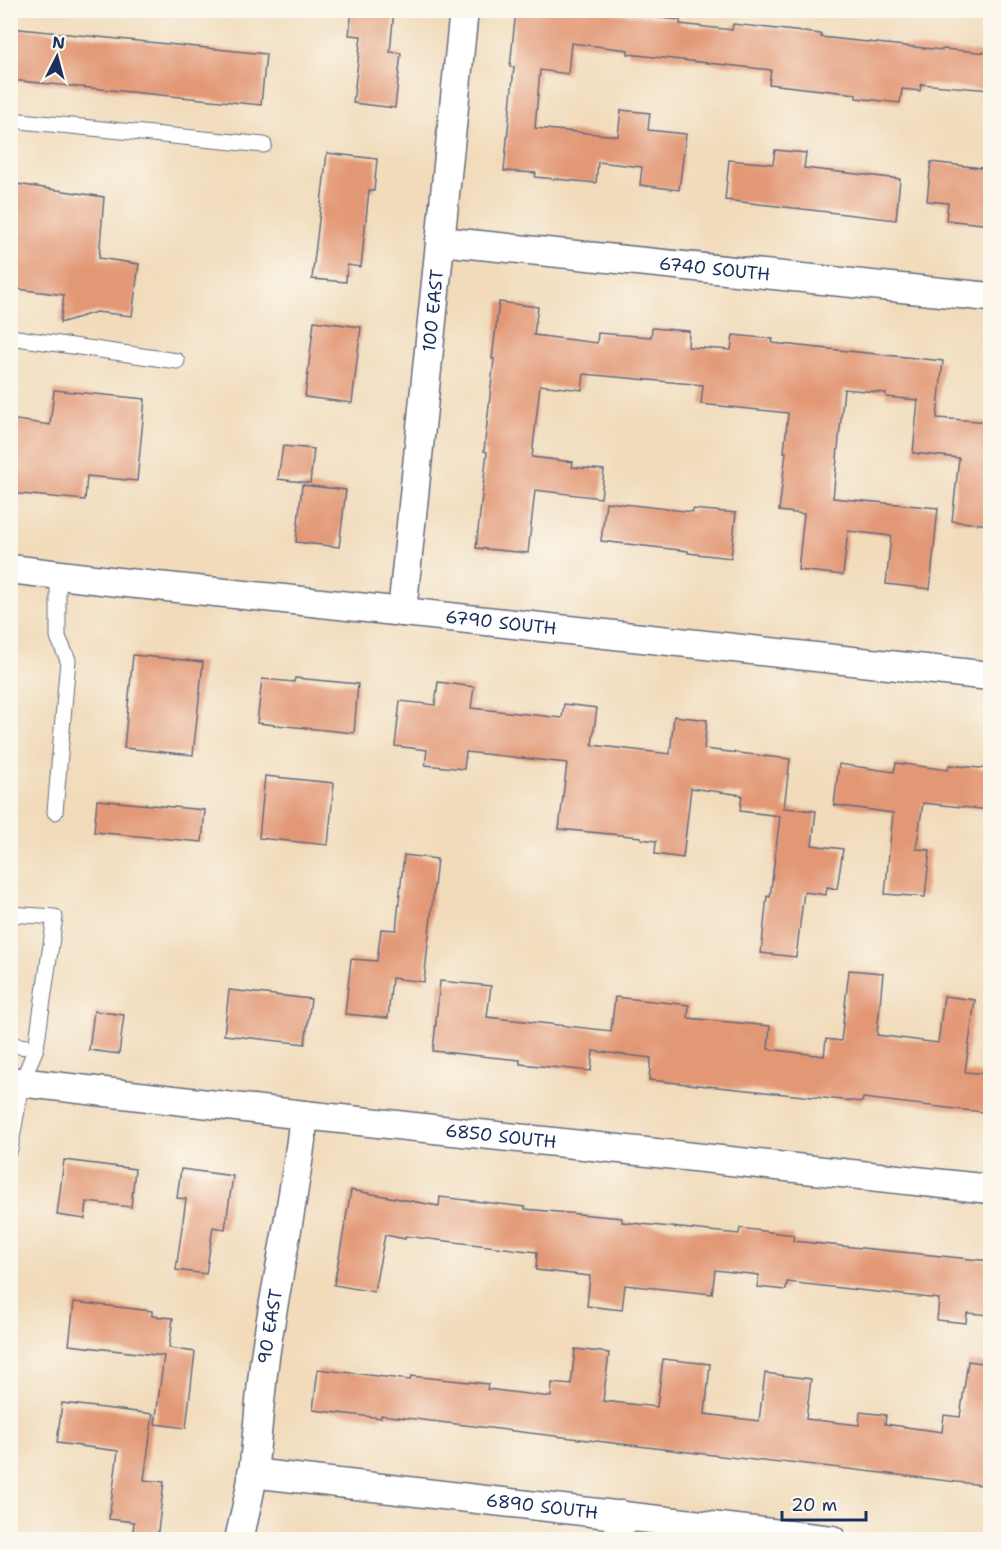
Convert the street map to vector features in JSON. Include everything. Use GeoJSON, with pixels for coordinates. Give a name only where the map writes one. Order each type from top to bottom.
{"type":"FeatureCollection","features":[{"type":"Feature","properties":{"kind":"street","name":"100 EAST"},"geometry":{"type":"LineString","coordinates":[[402,612],[464,10]]}},
{"type":"Feature","properties":{"kind":"street","name":"6740 SOUTH"},"geometry":{"type":"LineString","coordinates":[[440,241],[990,297]]}},
{"type":"Feature","properties":{"kind":"street","name":"6790 SOUTH"},"geometry":{"type":"LineString","coordinates":[[10,569],[990,676]]}},
{"type":"Feature","properties":{"kind":"street","name":"6850 SOUTH"},"geometry":{"type":"LineString","coordinates":[[16,1082],[990,1189]]}},
{"type":"Feature","properties":{"kind":"street","name":"90 EAST"},"geometry":{"type":"LineString","coordinates":[[239,1539],[252,1473],[266,1351],[300,1157],[304,1115]]}},
{"type":"Feature","properties":{"kind":"street","name":"6890 SOUTH"},"geometry":{"type":"LineString","coordinates":[[252,1473],[620,1527],[832,1539]]}},
{"type":"Feature","properties":{"kind":"lane"},"geometry":{"type":"LineString","coordinates":[[10,120],[264,145]]}},
{"type":"Feature","properties":{"kind":"lane"},"geometry":{"type":"LineString","coordinates":[[10,337],[177,360]]}},
{"type":"Feature","properties":{"kind":"lane"},"geometry":{"type":"LineString","coordinates":[[55,812],[68,660],[58,638],[58,574]]}},
{"type":"Feature","properties":{"kind":"lane"},"geometry":{"type":"LineString","coordinates":[[10,914],[54,918],[36,1048],[16,1082],[10,1149]]}},
{"type":"Feature","properties":{"kind":"lane"},"geometry":{"type":"LineString","coordinates":[[10,1045],[36,1048]]}},
{"type":"Feature","properties":{"kind":"building"},"geometry":{"type":"Polygon","coordinates":[[[352,10],[394,10],[390,52],[401,53],[395,108],[353,103],[361,36],[349,35],[352,10]]]}},
{"type":"Feature","properties":{"kind":"building"},"geometry":{"type":"Polygon","coordinates":[[[516,10],[614,10],[614,13],[680,20],[680,24],[732,30],[733,24],[821,34],[821,37],[990,53],[990,90],[921,84],[920,91],[902,89],[900,103],[856,98],[856,94],[769,84],[771,70],[628,54],[628,50],[571,43],[568,74],[540,70],[535,128],[618,136],[621,110],[650,113],[648,130],[686,134],[679,190],[640,185],[642,167],[598,162],[596,183],[535,177],[536,173],[504,171],[514,67],[510,67],[516,10]]]}},
{"type":"Feature","properties":{"kind":"building"},"geometry":{"type":"Polygon","coordinates":[[[10,28],[266,54],[261,105],[10,80],[10,28]]]}},
{"type":"Feature","properties":{"kind":"building"},"geometry":{"type":"Polygon","coordinates":[[[775,150],[806,153],[804,168],[900,179],[896,220],[725,200],[729,160],[773,164],[775,150]]]}},
{"type":"Feature","properties":{"kind":"building"},"geometry":{"type":"Polygon","coordinates":[[[327,153],[377,159],[374,191],[369,190],[361,267],[347,265],[346,282],[312,279],[327,153]]]}},
{"type":"Feature","properties":{"kind":"building"},"geometry":{"type":"Polygon","coordinates":[[[931,162],[990,169],[990,225],[946,220],[948,203],[927,201],[931,162]]]}},
{"type":"Feature","properties":{"kind":"building"},"geometry":{"type":"Polygon","coordinates":[[[10,183],[104,197],[99,258],[139,264],[132,316],[96,312],[60,323],[64,295],[10,288],[10,183]]]}},
{"type":"Feature","properties":{"kind":"building"},"geometry":{"type":"Polygon","coordinates":[[[499,302],[538,307],[534,335],[597,343],[598,333],[651,337],[652,328],[689,331],[688,347],[731,350],[733,335],[773,339],[772,343],[943,361],[937,418],[990,422],[990,525],[952,521],[959,458],[913,453],[918,400],[886,397],[886,393],[844,389],[833,498],[938,508],[930,589],[886,584],[891,536],[848,531],[843,575],[798,570],[804,514],[779,511],[788,413],[701,404],[703,385],[584,374],[582,390],[540,385],[532,457],[573,462],[572,467],[604,470],[601,498],[535,490],[528,553],[476,548],[487,452],[484,451],[499,302]]]}},
{"type":"Feature","properties":{"kind":"building"},"geometry":{"type":"Polygon","coordinates":[[[314,321],[361,327],[352,403],[305,397],[314,321]]]}},
{"type":"Feature","properties":{"kind":"building"},"geometry":{"type":"Polygon","coordinates":[[[54,390],[145,399],[137,481],[87,476],[85,500],[10,493],[10,419],[50,425],[54,390]]]}},
{"type":"Feature","properties":{"kind":"building"},"geometry":{"type":"Polygon","coordinates":[[[283,446],[314,449],[310,483],[278,479],[283,446]]]}},
{"type":"Feature","properties":{"kind":"building"},"geometry":{"type":"Polygon","coordinates":[[[302,485],[346,490],[339,547],[296,542],[302,485]]]}},
{"type":"Feature","properties":{"kind":"building"},"geometry":{"type":"Polygon","coordinates":[[[606,502],[693,512],[693,509],[736,513],[731,558],[601,541],[606,502]]]}},
{"type":"Feature","properties":{"kind":"building"},"geometry":{"type":"Polygon","coordinates":[[[133,655],[203,662],[193,755],[124,748],[133,655]]]}},
{"type":"Feature","properties":{"kind":"building"},"geometry":{"type":"Polygon","coordinates":[[[295,678],[358,684],[354,733],[257,723],[262,679],[294,682],[295,678]]]}},
{"type":"Feature","properties":{"kind":"building"},"geometry":{"type":"Polygon","coordinates":[[[438,682],[474,687],[471,708],[562,718],[564,704],[597,708],[592,745],[670,754],[674,716],[707,720],[704,749],[790,759],[784,808],[816,811],[812,845],[843,849],[837,889],[827,887],[826,895],[804,892],[796,957],[761,953],[767,896],[770,897],[780,816],[740,811],[742,795],[691,788],[683,858],[655,854],[656,841],[641,839],[641,837],[559,829],[567,763],[466,752],[464,769],[425,765],[427,750],[395,746],[400,701],[435,705],[438,682]]]}},
{"type":"Feature","properties":{"kind":"building"},"geometry":{"type":"Polygon","coordinates":[[[896,763],[948,770],[949,765],[990,769],[990,810],[923,803],[916,849],[930,850],[925,897],[885,894],[893,813],[834,805],[839,764],[894,772],[896,763]]]}},
{"type":"Feature","properties":{"kind":"building"},"geometry":{"type":"Polygon","coordinates":[[[265,776],[334,783],[328,845],[259,838],[265,776]]]}},
{"type":"Feature","properties":{"kind":"building"},"geometry":{"type":"Polygon","coordinates":[[[97,800],[205,810],[202,842],[94,832],[97,800]]]}},
{"type":"Feature","properties":{"kind":"building"},"geometry":{"type":"Polygon","coordinates":[[[404,855],[437,859],[424,982],[392,978],[388,1018],[345,1014],[351,959],[377,961],[381,929],[396,930],[404,855]]]}},
{"type":"Feature","properties":{"kind":"building"},"geometry":{"type":"Polygon","coordinates":[[[849,970],[883,973],[877,1035],[938,1043],[944,996],[975,1000],[965,1072],[990,1074],[990,1113],[863,1098],[862,1102],[649,1080],[651,1058],[593,1051],[591,1071],[520,1064],[520,1060],[433,1051],[440,981],[491,986],[487,1017],[611,1031],[615,997],[689,1005],[688,1018],[770,1026],[768,1049],[824,1056],[826,1039],[841,1041],[849,970]]]}},
{"type":"Feature","properties":{"kind":"building"},"geometry":{"type":"Polygon","coordinates":[[[229,990],[311,999],[305,1044],[224,1035],[229,990]]]}},
{"type":"Feature","properties":{"kind":"building"},"geometry":{"type":"Polygon","coordinates":[[[94,1011],[124,1015],[119,1054],[89,1050],[94,1011]]]}},
{"type":"Feature","properties":{"kind":"building"},"geometry":{"type":"Polygon","coordinates":[[[64,1160],[135,1169],[131,1207],[87,1202],[85,1219],[57,1215],[64,1160]]]}},
{"type":"Feature","properties":{"kind":"building"},"geometry":{"type":"Polygon","coordinates":[[[181,1169],[233,1176],[225,1229],[213,1227],[206,1274],[176,1270],[186,1199],[177,1198],[181,1169]]]}},
{"type":"Feature","properties":{"kind":"building"},"geometry":{"type":"Polygon","coordinates":[[[351,1190],[439,1206],[440,1197],[525,1207],[525,1209],[622,1218],[622,1222],[739,1234],[740,1228],[794,1235],[793,1241],[990,1261],[990,1315],[967,1313],[966,1323],[937,1320],[939,1299],[787,1282],[786,1290],[757,1287],[759,1275],[715,1270],[712,1294],[625,1285],[622,1310],[587,1306],[590,1276],[536,1270],[537,1252],[385,1235],[374,1292],[334,1285],[351,1190]]]}},
{"type":"Feature","properties":{"kind":"building"},"geometry":{"type":"Polygon","coordinates":[[[74,1302],[152,1311],[152,1316],[173,1318],[169,1348],[195,1352],[186,1428],[155,1424],[164,1356],[69,1345],[74,1302]]]}},
{"type":"Feature","properties":{"kind":"building"},"geometry":{"type":"Polygon","coordinates":[[[575,1349],[609,1353],[603,1401],[657,1407],[663,1359],[710,1364],[705,1414],[759,1421],[765,1373],[811,1379],[806,1419],[859,1425],[860,1412],[886,1415],[885,1424],[942,1432],[944,1415],[960,1417],[968,1361],[990,1364],[988,1442],[990,1442],[990,1486],[381,1415],[381,1418],[313,1410],[318,1369],[410,1380],[411,1376],[488,1384],[487,1389],[551,1397],[552,1383],[571,1385],[575,1349]]]}},
{"type":"Feature","properties":{"kind":"building"},"geometry":{"type":"Polygon","coordinates":[[[62,1403],[153,1414],[144,1480],[164,1482],[157,1539],[132,1539],[134,1522],[109,1519],[118,1451],[57,1443],[62,1403]]]}}]}
